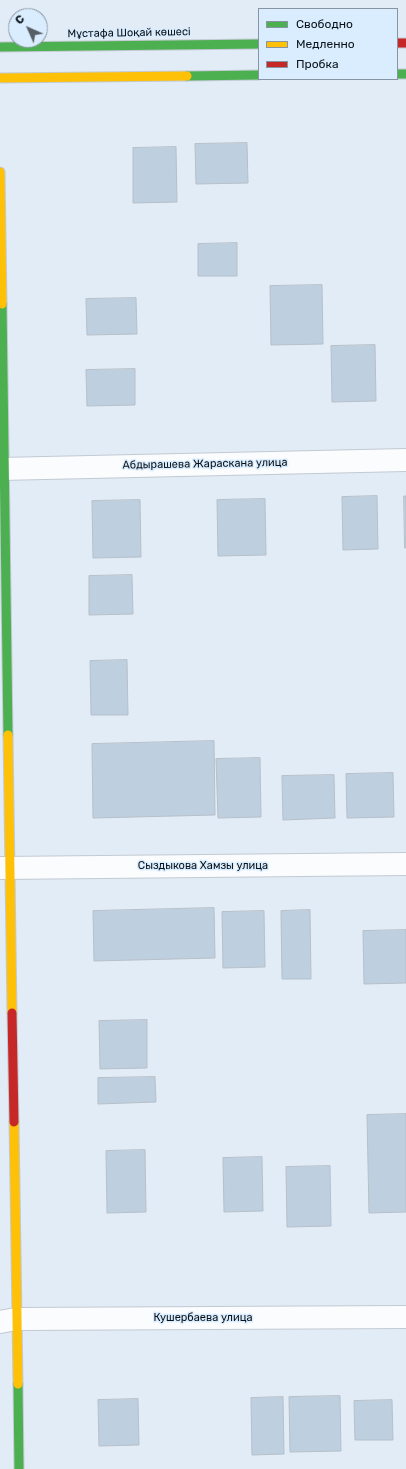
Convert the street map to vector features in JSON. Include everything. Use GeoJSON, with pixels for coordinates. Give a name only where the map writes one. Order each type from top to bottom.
{"type":"FeatureCollection","features":[{"type":"Feature","properties":{"kind":"street","name":"Мұстафа Шоқай көшесі"},"geometry":{"type":"LineString","coordinates":[[0,47],[258,44]]}},
{"type":"Feature","properties":{"kind":"street"},"geometry":{"type":"LineString","coordinates":[[0,78],[258,75]]}},
{"type":"Feature","properties":{"kind":"street"},"geometry":{"type":"LineString","coordinates":[[0,172],[8,1321],[19,1469]]}},
{"type":"Feature","properties":{"kind":"street","name":"Абдырашева Жараскана улица"},"geometry":{"type":"LineString","coordinates":[[2,469],[406,460]]}},
{"type":"Feature","properties":{"kind":"street","name":"Сыздыкова Хамзы улица"},"geometry":{"type":"LineString","coordinates":[[5,868],[406,864]]}},
{"type":"Feature","properties":{"kind":"street","name":"Кушербаева улица"},"geometry":{"type":"LineString","coordinates":[[8,1321],[406,1317]]}},
{"type":"Feature","properties":{"kind":"building"},"geometry":{"type":"Polygon","coordinates":[[[247,143],[248,183],[196,184],[195,144],[247,143]]]}},
{"type":"Feature","properties":{"kind":"building"},"geometry":{"type":"Polygon","coordinates":[[[176,147],[177,202],[133,203],[133,148],[176,147]]]}},
{"type":"Feature","properties":{"kind":"building"},"geometry":{"type":"Polygon","coordinates":[[[237,243],[237,276],[198,276],[198,244],[237,243]]]}},
{"type":"Feature","properties":{"kind":"building"},"geometry":{"type":"Polygon","coordinates":[[[322,285],[323,344],[271,345],[270,286],[322,285]]]}},
{"type":"Feature","properties":{"kind":"building"},"geometry":{"type":"Polygon","coordinates":[[[136,298],[137,334],[87,335],[86,299],[136,298]]]}},
{"type":"Feature","properties":{"kind":"building"},"geometry":{"type":"Polygon","coordinates":[[[375,345],[376,401],[332,402],[331,346],[375,345]]]}},
{"type":"Feature","properties":{"kind":"building"},"geometry":{"type":"Polygon","coordinates":[[[135,369],[135,405],[87,406],[86,370],[135,369]]]}},
{"type":"Feature","properties":{"kind":"building"},"geometry":{"type":"Polygon","coordinates":[[[377,496],[378,549],[343,550],[342,497],[377,496]]]}},
{"type":"Feature","properties":{"kind":"building"},"geometry":{"type":"Polygon","coordinates":[[[404,496],[406,496],[406,548],[405,548],[404,496]]]}},
{"type":"Feature","properties":{"kind":"building"},"geometry":{"type":"Polygon","coordinates":[[[265,499],[266,555],[218,556],[217,500],[265,499]]]}},
{"type":"Feature","properties":{"kind":"building"},"geometry":{"type":"Polygon","coordinates":[[[140,500],[141,557],[93,558],[92,501],[140,500]]]}},
{"type":"Feature","properties":{"kind":"building"},"geometry":{"type":"Polygon","coordinates":[[[132,575],[133,614],[89,615],[89,576],[132,575]]]}},
{"type":"Feature","properties":{"kind":"building"},"geometry":{"type":"Polygon","coordinates":[[[127,660],[128,715],[91,715],[90,661],[127,660]]]}},
{"type":"Feature","properties":{"kind":"building"},"geometry":{"type":"Polygon","coordinates":[[[214,741],[215,815],[93,818],[92,744],[214,741]]]}},
{"type":"Feature","properties":{"kind":"building"},"geometry":{"type":"Polygon","coordinates":[[[260,758],[261,817],[218,818],[216,759],[260,758]]]}},
{"type":"Feature","properties":{"kind":"building"},"geometry":{"type":"Polygon","coordinates":[[[393,773],[394,817],[347,818],[346,774],[393,773]]]}},
{"type":"Feature","properties":{"kind":"building"},"geometry":{"type":"Polygon","coordinates":[[[334,775],[335,818],[283,820],[282,776],[334,775]]]}},
{"type":"Feature","properties":{"kind":"building"},"geometry":{"type":"Polygon","coordinates":[[[214,908],[215,958],[94,961],[93,911],[214,908]]]}},
{"type":"Feature","properties":{"kind":"building"},"geometry":{"type":"Polygon","coordinates":[[[310,910],[311,979],[282,979],[281,911],[310,910]]]}},
{"type":"Feature","properties":{"kind":"building"},"geometry":{"type":"Polygon","coordinates":[[[264,911],[265,967],[223,968],[222,912],[264,911]]]}},
{"type":"Feature","properties":{"kind":"building"},"geometry":{"type":"Polygon","coordinates":[[[406,930],[406,983],[364,984],[363,931],[406,930]]]}},
{"type":"Feature","properties":{"kind":"building"},"geometry":{"type":"Polygon","coordinates":[[[147,1020],[147,1068],[100,1069],[99,1021],[147,1020]]]}},
{"type":"Feature","properties":{"kind":"building"},"geometry":{"type":"Polygon","coordinates":[[[155,1077],[156,1102],[98,1104],[98,1078],[155,1077]]]}},
{"type":"Feature","properties":{"kind":"building"},"geometry":{"type":"Polygon","coordinates":[[[406,1114],[406,1212],[369,1213],[367,1115],[406,1114]]]}},
{"type":"Feature","properties":{"kind":"building"},"geometry":{"type":"Polygon","coordinates":[[[145,1150],[146,1212],[107,1213],[106,1151],[145,1150]]]}},
{"type":"Feature","properties":{"kind":"building"},"geometry":{"type":"Polygon","coordinates":[[[262,1157],[263,1211],[224,1212],[223,1158],[262,1157]]]}},
{"type":"Feature","properties":{"kind":"building"},"geometry":{"type":"Polygon","coordinates":[[[330,1166],[331,1226],[287,1227],[286,1167],[330,1166]]]}},
{"type":"Feature","properties":{"kind":"building"},"geometry":{"type":"Polygon","coordinates":[[[340,1396],[341,1451],[290,1452],[289,1397],[340,1396]]]}},
{"type":"Feature","properties":{"kind":"building"},"geometry":{"type":"Polygon","coordinates":[[[283,1397],[284,1454],[252,1455],[251,1398],[283,1397]]]}},
{"type":"Feature","properties":{"kind":"building"},"geometry":{"type":"Polygon","coordinates":[[[138,1399],[139,1445],[99,1446],[98,1400],[138,1399]]]}},
{"type":"Feature","properties":{"kind":"building"},"geometry":{"type":"Polygon","coordinates":[[[392,1400],[393,1440],[355,1440],[354,1401],[392,1400]]]}},
{"type":"Feature","properties":{"kind":"traffic: fast"},"geometry":{"type":"LineString","coordinates":[[0,47],[258,44]]}},
{"type":"Feature","properties":{"kind":"traffic: fast"},"geometry":{"type":"LineString","coordinates":[[398,74],[406,74]]}},
{"type":"Feature","properties":{"kind":"traffic: fast"},"geometry":{"type":"LineString","coordinates":[[187,76],[258,75]]}},
{"type":"Feature","properties":{"kind":"traffic: fast"},"geometry":{"type":"LineString","coordinates":[[2,304],[8,735]]}},
{"type":"Feature","properties":{"kind":"traffic: fast"},"geometry":{"type":"LineString","coordinates":[[18,1384],[19,1469]]}},
{"type":"Feature","properties":{"kind":"traffic: slow"},"geometry":{"type":"LineString","coordinates":[[0,78],[187,76]]}},
{"type":"Feature","properties":{"kind":"traffic: slow"},"geometry":{"type":"LineString","coordinates":[[0,172],[2,304]]}},
{"type":"Feature","properties":{"kind":"traffic: slow"},"geometry":{"type":"LineString","coordinates":[[8,735],[12,1013]]}},
{"type":"Feature","properties":{"kind":"traffic: slow"},"geometry":{"type":"LineString","coordinates":[[14,1122],[18,1384]]}},
{"type":"Feature","properties":{"kind":"traffic: jam"},"geometry":{"type":"LineString","coordinates":[[398,43],[406,43]]}},
{"type":"Feature","properties":{"kind":"traffic: jam"},"geometry":{"type":"LineString","coordinates":[[12,1013],[14,1122]]}}]}
